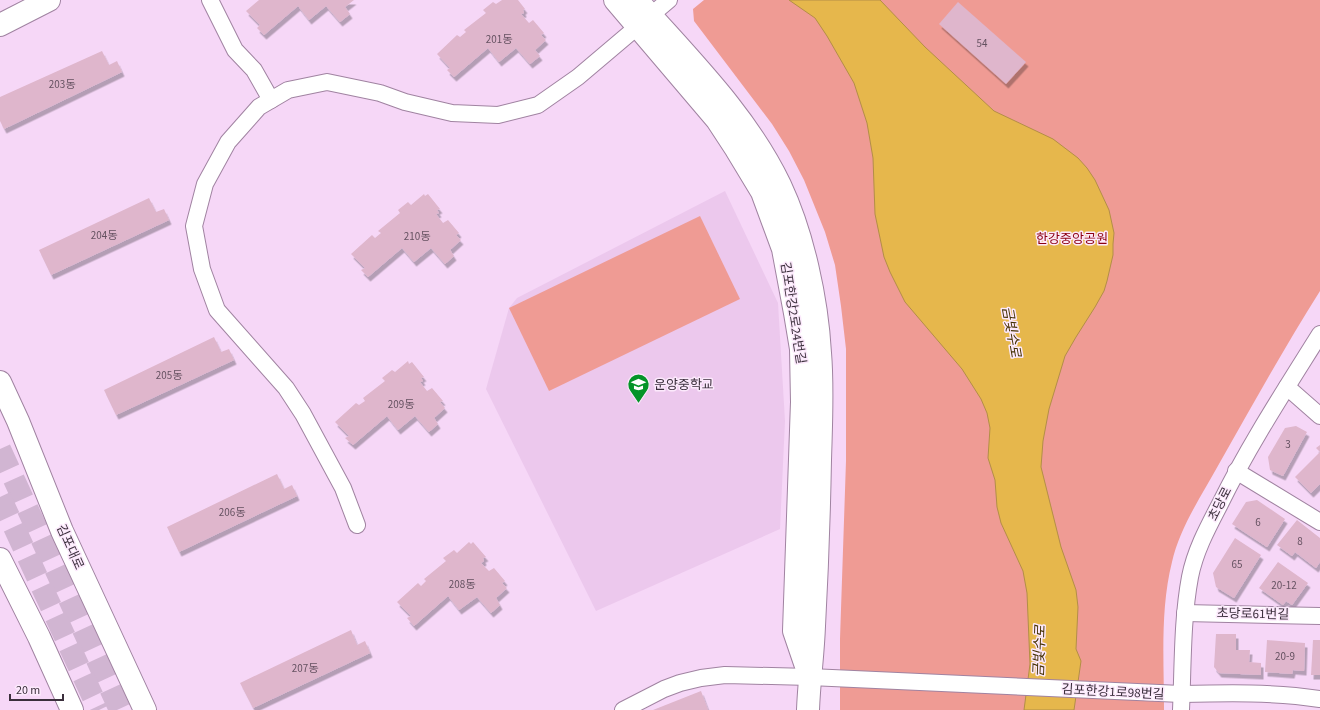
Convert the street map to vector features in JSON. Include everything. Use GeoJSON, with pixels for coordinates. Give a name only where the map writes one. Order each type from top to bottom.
{"type":"FeatureCollection","features":[{"type":"Feature","properties":{"kind":"street"},"geometry":{"type":"LineString","coordinates":[[0,25],[49,0]]}},
{"type":"Feature","properties":{"kind":"street"},"geometry":{"type":"LineString","coordinates":[[210,0],[235,50],[254,70],[271,100]]}},
{"type":"Feature","properties":{"kind":"street","name":"김포한강2로24번길"},"geometry":{"type":"LineString","coordinates":[[615,0],[645,22],[694,63],[738,116],[780,185],[801,241],[816,316],[820,352],[822,398],[820,496],[808,710]]}},
{"type":"Feature","properties":{"kind":"street","name":"김포한강2로24번길"},"geometry":{"type":"LineString","coordinates":[[637,0],[645,22]]}},
{"type":"Feature","properties":{"kind":"street"},"geometry":{"type":"LineString","coordinates":[[357,525],[342,488],[303,414],[286,388],[217,310],[202,269],[194,226],[205,184],[228,142],[259,107],[288,90],[327,82],[356,87],[380,93],[405,102],[452,113],[498,115],[538,105],[578,77],[645,22],[669,0]]}},
{"type":"Feature","properties":{"kind":"street","name":"초당로"},"geometry":{"type":"LineString","coordinates":[[1181,702],[1185,613],[1190,576],[1197,554],[1236,471],[1320,334]]}},
{"type":"Feature","properties":{"kind":"street","name":"김포대로"},"geometry":{"type":"LineString","coordinates":[[0,382],[18,421],[62,531],[145,710]]}},
{"type":"Feature","properties":{"kind":"street"},"geometry":{"type":"LineString","coordinates":[[1287,387],[1320,416]]}},
{"type":"Feature","properties":{"kind":"street"},"geometry":{"type":"LineString","coordinates":[[1236,471],[1320,522]]}},
{"type":"Feature","properties":{"kind":"street"},"geometry":{"type":"LineString","coordinates":[[0,559],[39,637],[72,710]]}},
{"type":"Feature","properties":{"kind":"street","name":"초당로61번길"},"geometry":{"type":"LineString","coordinates":[[1185,613],[1320,616]]}},
{"type":"Feature","properties":{"kind":"street"},"geometry":{"type":"LineString","coordinates":[[623,710],[664,689],[701,678],[725,675],[810,677]]}},
{"type":"Feature","properties":{"kind":"street","name":"김포한강1로98번길"},"geometry":{"type":"LineString","coordinates":[[810,677],[1111,692],[1181,702],[1234,693],[1295,695],[1320,700]]}},
{"type":"Feature","properties":{"kind":"shaded area","name":"운양중학교"},"geometry":{"type":"Polygon","coordinates":[[[725,191],[778,303],[785,421],[780,529],[596,611],[486,389],[509,308],[517,298],[725,191]]]}},
{"type":"Feature","properties":{"kind":"green space","name":"한강중앙공원"},"geometry":{"type":"Polygon","coordinates":[[[704,0],[1320,0],[1320,291],[1256,399],[1199,499],[1180,536],[1168,580],[1164,617],[1164,710],[840,710],[840,639],[846,461],[846,349],[835,265],[825,232],[804,180],[789,151],[772,124],[694,21],[693,9],[704,0]]]}},
{"type":"Feature","properties":{"kind":"green space"},"geometry":{"type":"Polygon","coordinates":[[[700,216],[740,299],[549,391],[509,308],[700,216]]]}},
{"type":"Feature","properties":{"kind":"water","name":"금빛수로"},"geometry":{"type":"Polygon","coordinates":[[[789,0],[880,0],[925,47],[994,111],[1053,139],[1078,158],[1095,180],[1109,210],[1114,233],[1113,255],[1107,281],[1104,291],[1065,356],[1049,409],[1043,441],[1041,467],[1061,547],[1076,590],[1078,607],[1076,649],[1081,661],[1074,710],[1024,710],[1030,664],[1027,593],[1023,571],[1001,523],[997,507],[995,480],[988,458],[990,428],[987,413],[981,399],[962,369],[905,302],[890,272],[884,257],[875,214],[873,158],[867,123],[854,83],[815,18],[789,0]]]}},
{"type":"Feature","properties":{"kind":"building"},"geometry":{"type":"Polygon","coordinates":[[[259,0],[354,0],[345,7],[350,14],[340,22],[326,6],[309,20],[298,6],[264,35],[257,28],[260,25],[246,11],[259,0]]]}},
{"type":"Feature","properties":{"kind":"building"},"geometry":{"type":"Polygon","coordinates":[[[502,0],[518,0],[525,9],[523,10],[524,13],[521,14],[529,23],[533,20],[544,33],[541,35],[546,40],[535,50],[540,56],[530,64],[516,48],[499,62],[488,48],[454,77],[447,70],[450,68],[437,54],[457,35],[460,37],[466,32],[464,30],[486,13],[483,10],[493,2],[496,4],[502,0]]]}},
{"type":"Feature","properties":{"kind":"building"},"geometry":{"type":"Polygon","coordinates":[[[958,2],[1026,62],[1006,84],[939,24],[958,2]]]}},
{"type":"Feature","properties":{"kind":"building"},"geometry":{"type":"Polygon","coordinates":[[[102,51],[109,65],[117,61],[122,72],[4,129],[0,121],[0,97],[102,51]]]}},
{"type":"Feature","properties":{"kind":"building"},"geometry":{"type":"Polygon","coordinates":[[[424,194],[425,196],[428,194],[440,209],[437,210],[439,213],[436,214],[443,223],[448,220],[459,233],[456,235],[461,240],[450,250],[454,256],[445,264],[431,248],[414,262],[402,248],[368,277],[361,270],[365,268],[351,254],[372,235],[375,238],[381,233],[378,231],[400,213],[398,210],[408,202],[411,205],[424,194]]]}},
{"type":"Feature","properties":{"kind":"building"},"geometry":{"type":"Polygon","coordinates":[[[149,198],[156,212],[164,209],[169,220],[51,275],[39,250],[149,198]]]}},
{"type":"Feature","properties":{"kind":"building"},"geometry":{"type":"Polygon","coordinates":[[[214,337],[221,352],[229,349],[234,360],[116,415],[104,390],[214,337]]]}},
{"type":"Feature","properties":{"kind":"building"},"geometry":{"type":"Polygon","coordinates":[[[408,361],[409,364],[412,362],[424,377],[421,378],[423,381],[420,382],[427,391],[432,388],[443,401],[440,402],[445,408],[434,418],[438,424],[429,432],[415,416],[398,430],[387,416],[353,445],[345,438],[349,436],[335,422],[356,403],[359,405],[365,401],[363,398],[385,381],[382,378],[392,370],[395,372],[408,361]]]}},
{"type":"Feature","properties":{"kind":"building"},"geometry":{"type":"Polygon","coordinates":[[[1296,426],[1307,432],[1283,476],[1270,470],[1268,457],[1285,428],[1296,426]]]}},
{"type":"Feature","properties":{"kind":"building"},"geometry":{"type":"Polygon","coordinates":[[[1320,445],[1320,452],[1316,448],[1320,445]]]}},
{"type":"Feature","properties":{"kind":"building"},"geometry":{"type":"Polygon","coordinates":[[[1320,452],[1320,484],[1311,493],[1295,477],[1320,452]]]}},
{"type":"Feature","properties":{"kind":"building"},"geometry":{"type":"Polygon","coordinates":[[[277,474],[284,489],[292,485],[297,496],[179,552],[167,527],[277,474]]]}},
{"type":"Feature","properties":{"kind":"building"},"geometry":{"type":"Polygon","coordinates":[[[1257,500],[1285,519],[1267,547],[1232,524],[1246,502],[1257,500]]]}},
{"type":"Feature","properties":{"kind":"building"},"geometry":{"type":"Polygon","coordinates":[[[1297,520],[1320,538],[1320,562],[1316,568],[1295,552],[1292,556],[1277,545],[1297,520]]]}},
{"type":"Feature","properties":{"kind":"building"},"geometry":{"type":"Polygon","coordinates":[[[1235,538],[1261,555],[1234,598],[1216,587],[1213,573],[1235,538]]]}},
{"type":"Feature","properties":{"kind":"building"},"geometry":{"type":"Polygon","coordinates":[[[469,542],[471,544],[473,542],[486,557],[483,558],[484,561],[481,563],[489,571],[494,568],[505,581],[502,583],[507,588],[496,598],[500,605],[491,613],[477,597],[459,610],[448,596],[414,626],[407,618],[411,616],[397,602],[418,583],[421,586],[426,581],[424,579],[446,561],[443,558],[454,550],[457,553],[469,542]]]}},
{"type":"Feature","properties":{"kind":"building"},"geometry":{"type":"Polygon","coordinates":[[[1278,562],[1308,583],[1292,605],[1286,601],[1283,605],[1259,588],[1278,562]]]}},
{"type":"Feature","properties":{"kind":"building"},"geometry":{"type":"Polygon","coordinates":[[[351,630],[357,645],[365,641],[370,653],[253,708],[240,683],[351,630]]]}},
{"type":"Feature","properties":{"kind":"building"},"geometry":{"type":"Polygon","coordinates":[[[1216,634],[1236,634],[1236,650],[1250,650],[1249,662],[1261,663],[1261,675],[1219,673],[1214,667],[1216,634]]]}},
{"type":"Feature","properties":{"kind":"building"},"geometry":{"type":"Polygon","coordinates":[[[1267,640],[1305,643],[1304,671],[1293,670],[1292,674],[1265,672],[1267,640]]]}},
{"type":"Feature","properties":{"kind":"building"},"geometry":{"type":"Polygon","coordinates":[[[1313,640],[1320,640],[1320,675],[1311,675],[1313,640]]]}},
{"type":"Feature","properties":{"kind":"building"},"geometry":{"type":"Polygon","coordinates":[[[701,691],[708,710],[653,710],[701,691]]]}},
{"type":"Feature","properties":{"kind":"tunnel"},"geometry":{"type":"LineString","coordinates":[[0,449],[120,710]]}},
{"type":"Feature","properties":{"kind":"tunnel"},"geometry":{"type":"LineString","coordinates":[[0,497],[99,710]]}},
{"type":"Feature","properties":{"kind":"place","name":"운양중학교"},"geometry":{"type":"Point","coordinates":[639,404]}}]}
